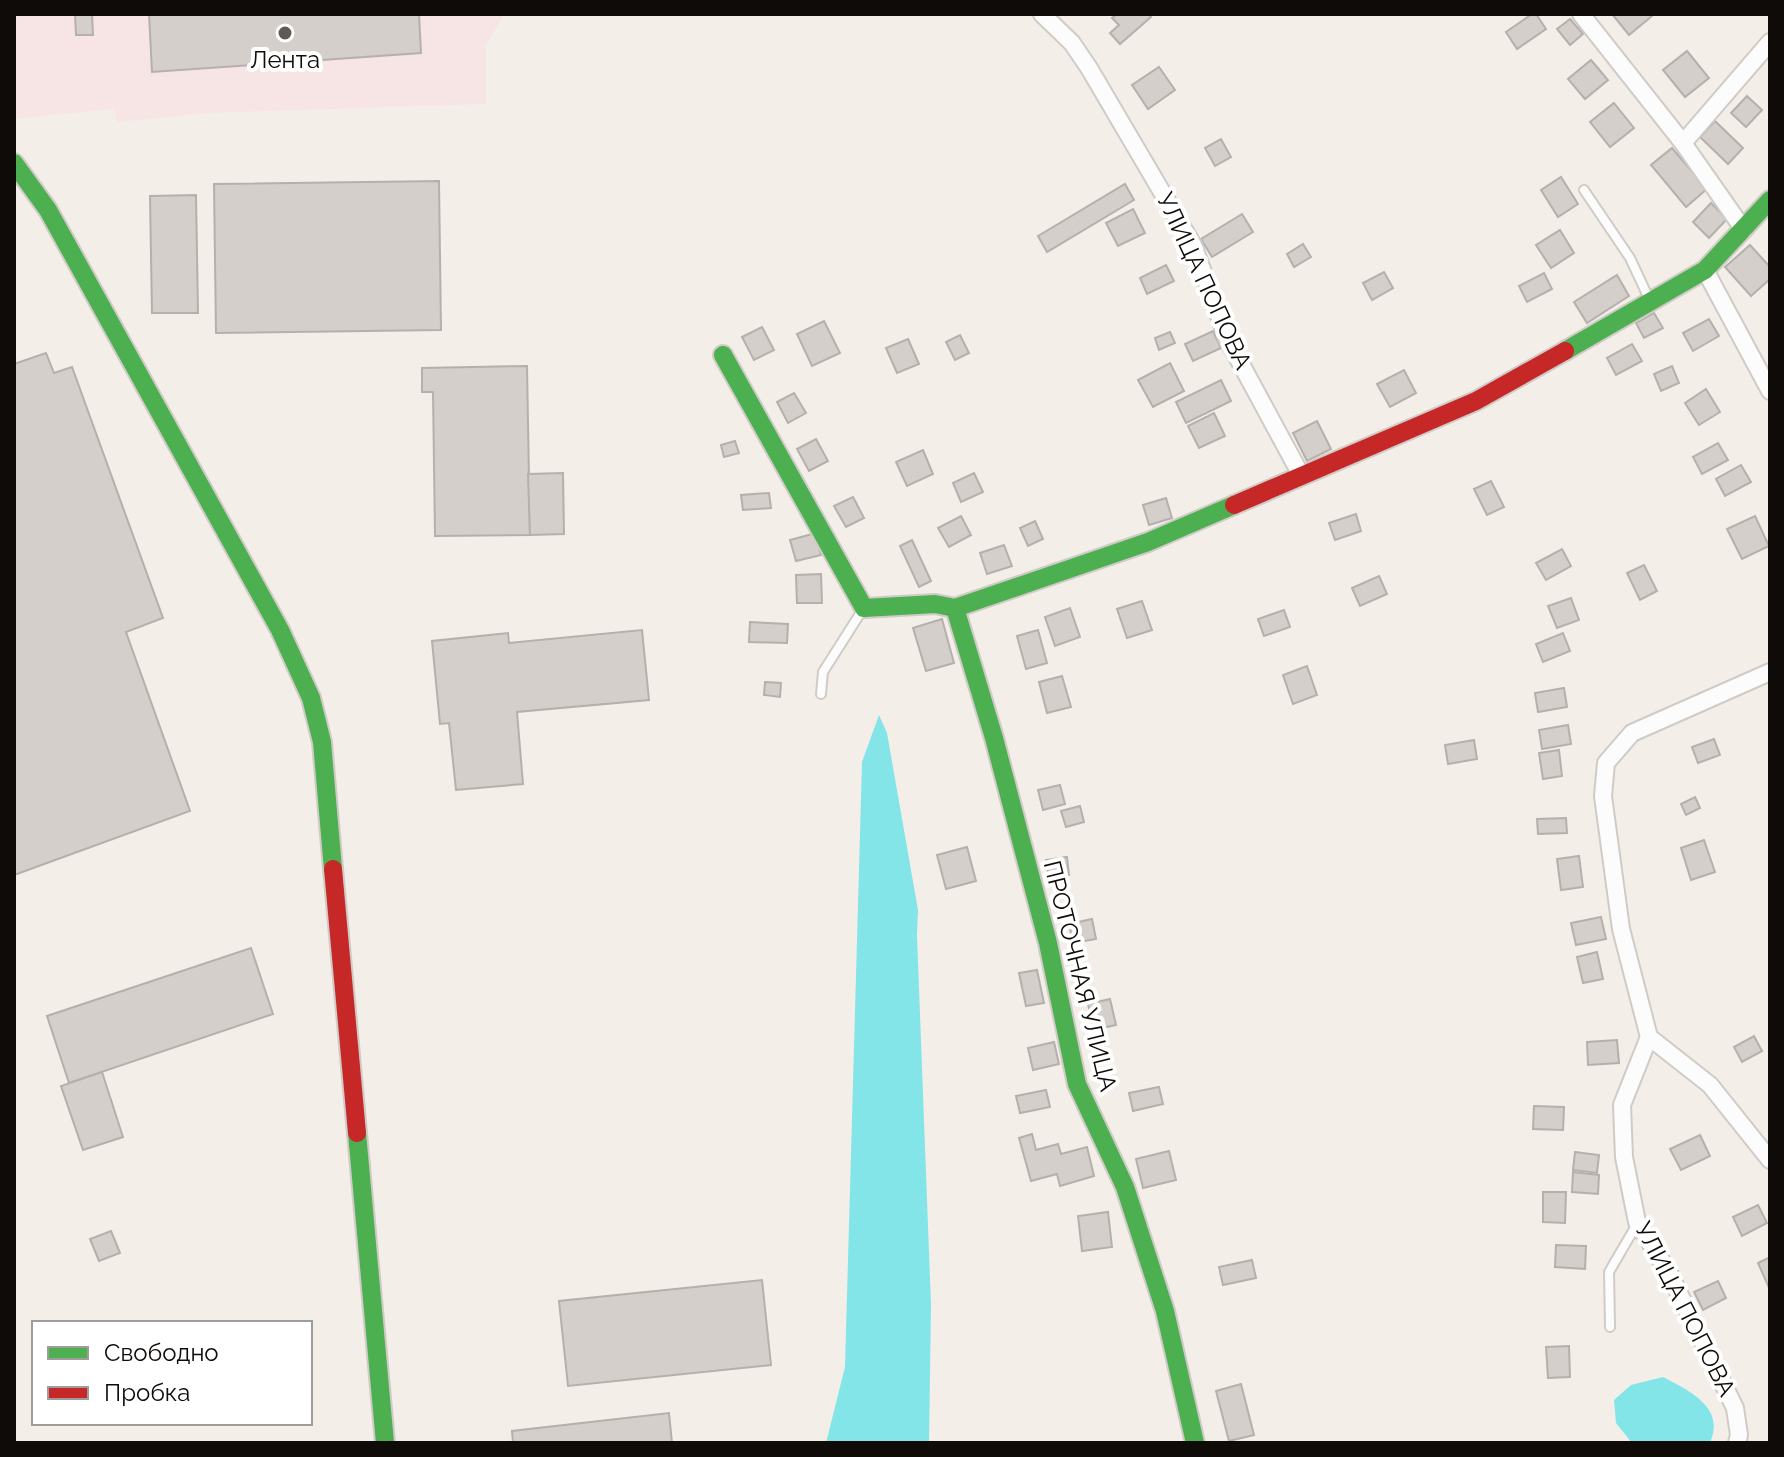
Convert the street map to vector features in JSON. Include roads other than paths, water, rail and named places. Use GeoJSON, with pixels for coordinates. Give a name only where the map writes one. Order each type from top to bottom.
{"type":"FeatureCollection","features":[{"type":"Feature","properties":{"kind":"street","name":"УЛИЦА ПОПОВА"},"geometry":{"type":"LineString","coordinates":[[1042,14],[1072,43],[1089,68],[1193,245],[1228,340],[1301,475]]}},
{"type":"Feature","properties":{"kind":"street"},"geometry":{"type":"LineString","coordinates":[[1581,14],[1683,143],[1744,230]]}},
{"type":"Feature","properties":{"kind":"street"},"geometry":{"type":"LineString","coordinates":[[1683,143],[1770,42]]}},
{"type":"Feature","properties":{"kind":"street"},"geometry":{"type":"LineString","coordinates":[[14,163],[56,224],[280,630],[311,698],[322,742],[385,1443]]}},
{"type":"Feature","properties":{"kind":"street"},"geometry":{"type":"LineString","coordinates":[[723,355],[864,608],[935,604],[955,608],[1148,542],[1476,401],[1705,270],[1770,200]]}},
{"type":"Feature","properties":{"kind":"street"},"geometry":{"type":"LineString","coordinates":[[1705,270],[1770,391]]}},
{"type":"Feature","properties":{"kind":"street","name":"ПРОТОЧНАЯ УЛИЦА"},"geometry":{"type":"LineString","coordinates":[[955,608],[994,738],[1048,943],[1077,1084],[1130,1201],[1165,1311],[1195,1443]]}},
{"type":"Feature","properties":{"kind":"street"},"geometry":{"type":"LineString","coordinates":[[1770,672],[1632,733],[1606,763],[1603,796],[1621,929],[1649,1037],[1710,1085],[1770,1160]]}},
{"type":"Feature","properties":{"kind":"street","name":"УЛИЦА ПОПОВА"},"geometry":{"type":"LineString","coordinates":[[1649,1037],[1622,1105],[1624,1157],[1637,1222],[1669,1273],[1735,1408],[1739,1435],[1737,1443]]}},
{"type":"Feature","properties":{"kind":"lane"},"geometry":{"type":"LineString","coordinates":[[1584,190],[1630,258],[1651,303]]}},
{"type":"Feature","properties":{"kind":"lane"},"geometry":{"type":"LineString","coordinates":[[821,694],[823,672],[864,608]]}},
{"type":"Feature","properties":{"kind":"lane"},"geometry":{"type":"LineString","coordinates":[[1610,1327],[1609,1272],[1637,1222]]}},
{"type":"Feature","properties":{"kind":"water"},"geometry":{"type":"Polygon","coordinates":[[[879,715],[887,733],[918,910],[931,1305],[929,1443],[826,1443],[845,1367],[862,762],[879,715]]]}},
{"type":"Feature","properties":{"kind":"water"},"geometry":{"type":"Polygon","coordinates":[[[1663,1377],[1694,1395],[1709,1410],[1714,1431],[1710,1443],[1632,1443],[1616,1423],[1614,1400],[1631,1385],[1663,1377]]]}},
{"type":"Feature","properties":{"kind":"place","name":"Лента"},"geometry":{"type":"Point","coordinates":[285,33]}}]}
